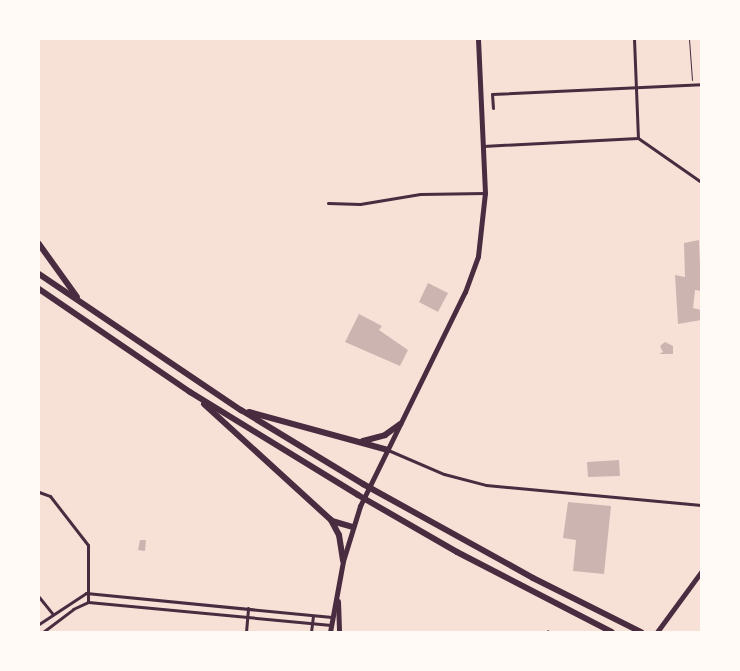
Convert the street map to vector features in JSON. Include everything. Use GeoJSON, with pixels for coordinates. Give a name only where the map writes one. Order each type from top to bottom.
{"type":"FeatureCollection","features":[{"type":"Feature","properties":{"kind":"highway"},"geometry":{"type":"LineString","coordinates":[[39,244],[81,302]]}},
{"type":"Feature","properties":{"kind":"highway"},"geometry":{"type":"LineString","coordinates":[[39,274],[241,410],[363,484],[532,578],[641,632]]}},
{"type":"Feature","properties":{"kind":"highway"},"geometry":{"type":"LineString","coordinates":[[39,290],[190,392],[372,504],[612,632]]}},
{"type":"Feature","properties":{"kind":"highway"},"geometry":{"type":"LineString","coordinates":[[190,392],[331,520],[344,527],[353,527]]}},
{"type":"Feature","properties":{"kind":"highway"},"geometry":{"type":"LineString","coordinates":[[241,410],[388,450]]}},
{"type":"Feature","properties":{"kind":"highway"},"geometry":{"type":"LineString","coordinates":[[359,441],[383,436],[400,424]]}},
{"type":"Feature","properties":{"kind":"highway"},"geometry":{"type":"LineString","coordinates":[[331,520],[339,535],[343,561]]}},
{"type":"Feature","properties":{"kind":"main road"},"geometry":{"type":"LineString","coordinates":[[330,632],[343,561],[353,527],[400,424],[471,278],[483,235],[485,193],[478,39]]}},
{"type":"Feature","properties":{"kind":"main road"},"geometry":{"type":"LineString","coordinates":[[330,625],[339,629],[338,593]]}},
{"type":"Feature","properties":{"kind":"street"},"geometry":{"type":"LineString","coordinates":[[634,39],[638,138]]}},
{"type":"Feature","properties":{"kind":"street"},"geometry":{"type":"LineString","coordinates":[[493,108],[492,94],[701,84]]}},
{"type":"Feature","properties":{"kind":"street"},"geometry":{"type":"LineString","coordinates":[[482,146],[638,138],[701,182]]}},
{"type":"Feature","properties":{"kind":"street"},"geometry":{"type":"LineString","coordinates":[[328,203],[360,204],[420,194],[485,193]]}},
{"type":"Feature","properties":{"kind":"street"},"geometry":{"type":"LineString","coordinates":[[388,450],[444,474],[486,485],[701,505]]}},
{"type":"Feature","properties":{"kind":"street"},"geometry":{"type":"LineString","coordinates":[[39,492],[50,496],[88,545],[91,552],[86,593],[88,602]]}},
{"type":"Feature","properties":{"kind":"street"},"geometry":{"type":"LineString","coordinates":[[657,632],[701,572]]}},
{"type":"Feature","properties":{"kind":"street"},"geometry":{"type":"LineString","coordinates":[[39,624],[86,593],[332,618]]}},
{"type":"Feature","properties":{"kind":"street"},"geometry":{"type":"LineString","coordinates":[[39,597],[52,614]]}},
{"type":"Feature","properties":{"kind":"street"},"geometry":{"type":"LineString","coordinates":[[43,632],[73,609],[88,602],[330,625]]}},
{"type":"Feature","properties":{"kind":"street"},"geometry":{"type":"LineString","coordinates":[[246,632],[248,608]]}},
{"type":"Feature","properties":{"kind":"street"},"geometry":{"type":"LineString","coordinates":[[311,632],[313,616]]}},
{"type":"Feature","properties":{"kind":"path"},"geometry":{"type":"LineString","coordinates":[[689,39],[692,85]]}},
{"type":"Feature","properties":{"kind":"building"},"geometry":{"type":"Polygon","coordinates":[[[699,240],[701,291],[695,290],[693,308],[701,310],[701,320],[678,324],[675,275],[685,277],[684,243],[699,240]]]}},
{"type":"Feature","properties":{"kind":"building"},"geometry":{"type":"Polygon","coordinates":[[[428,283],[448,293],[438,312],[419,302],[428,283]]]}},
{"type":"Feature","properties":{"kind":"building"},"geometry":{"type":"Polygon","coordinates":[[[359,314],[382,326],[379,330],[408,350],[400,366],[345,342],[359,314]]]}},
{"type":"Feature","properties":{"kind":"building"},"geometry":{"type":"Polygon","coordinates":[[[665,342],[673,346],[673,354],[659,354],[663,352],[660,346],[665,342]]]}},
{"type":"Feature","properties":{"kind":"building"},"geometry":{"type":"Polygon","coordinates":[[[619,460],[620,476],[588,477],[587,462],[619,460]]]}},
{"type":"Feature","properties":{"kind":"building"},"geometry":{"type":"Polygon","coordinates":[[[568,502],[611,506],[604,574],[573,571],[576,540],[563,538],[568,502]]]}},
{"type":"Feature","properties":{"kind":"building"},"geometry":{"type":"Polygon","coordinates":[[[140,540],[146,540],[145,551],[138,550],[140,540]]]}}]}
